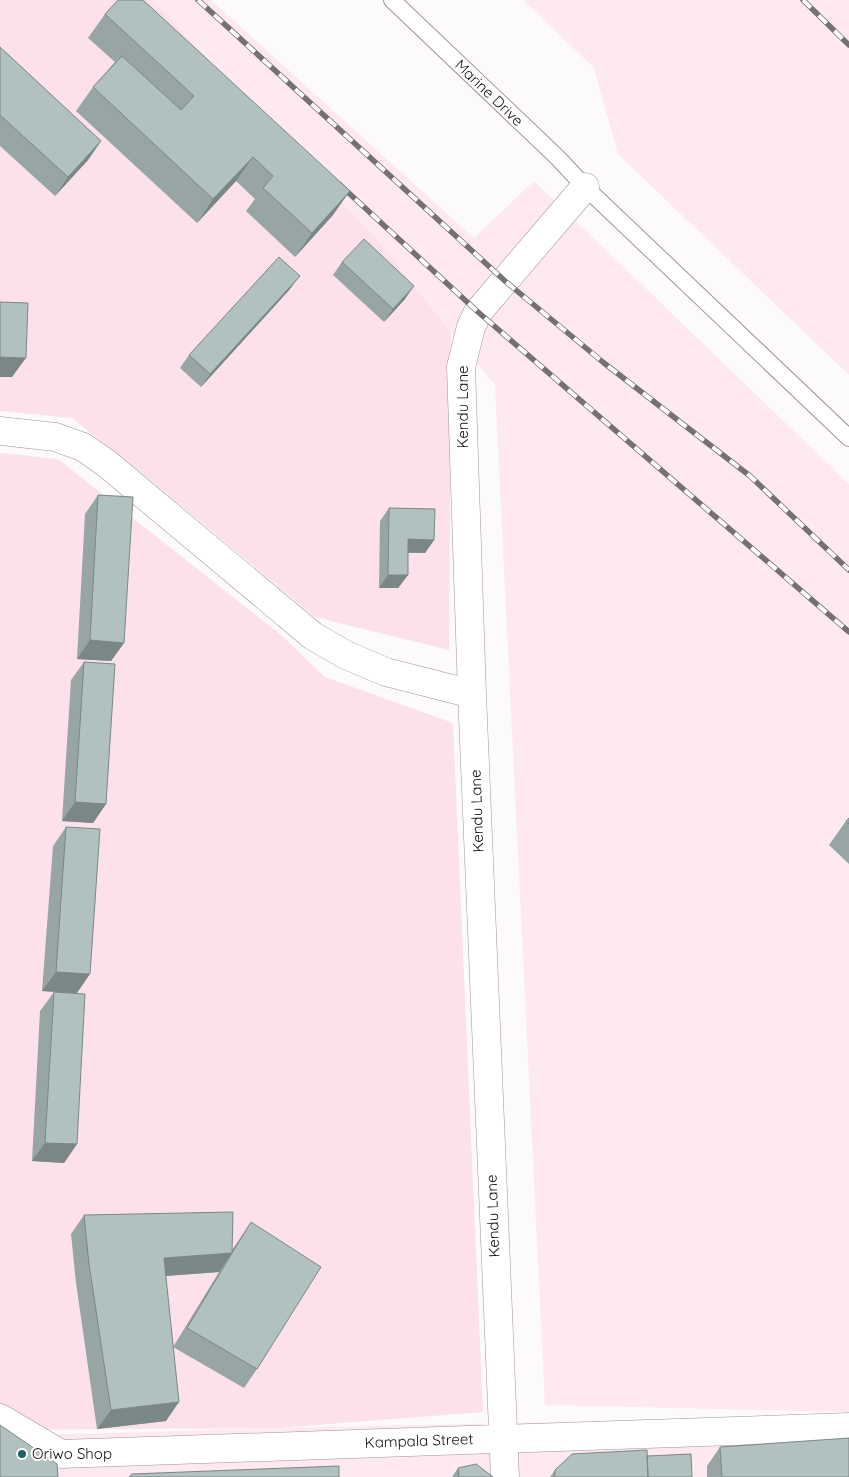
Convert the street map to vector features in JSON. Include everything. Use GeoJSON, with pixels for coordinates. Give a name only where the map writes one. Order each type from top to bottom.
{"type":"FeatureCollection","features":[{"type":"Feature","properties":{"kind":"street","name":"Kendu Lane"},"geometry":{"type":"LineString","coordinates":[[504,1477],[472,694],[461,367],[478,312],[584,187]]}},
{"type":"Feature","properties":{"kind":"street"},"geometry":{"type":"LineString","coordinates":[[0,432],[55,437],[83,447],[106,463],[313,636],[346,655],[386,672],[472,694]]}},
{"type":"Feature","properties":{"kind":"street","name":"Kampala Street"},"geometry":{"type":"LineString","coordinates":[[0,1418],[62,1466],[502,1438],[849,1426]]}},
{"type":"Feature","properties":{"kind":"lane","name":"Marine Drive"},"geometry":{"type":"LineString","coordinates":[[392,0],[558,158],[584,187],[849,438]]}},
{"type":"Feature","properties":{"kind":"shaded area"},"geometry":{"type":"Polygon","coordinates":[[[0,0],[211,0],[474,238],[534,181],[849,484],[849,1412],[545,1405],[495,385],[438,317],[0,0]]]}},
{"type":"Feature","properties":{"kind":"shaded area"},"geometry":{"type":"Polygon","coordinates":[[[0,0],[152,0],[379,242],[451,333],[449,650],[315,617],[72,418],[0,411],[0,0]]]}},
{"type":"Feature","properties":{"kind":"shaded area"},"geometry":{"type":"Polygon","coordinates":[[[523,0],[849,0],[849,375],[618,154],[594,68],[523,0]]]}},
{"type":"Feature","properties":{"kind":"shaded area"},"geometry":{"type":"Polygon","coordinates":[[[0,453],[58,459],[281,635],[325,677],[453,723],[483,1412],[279,1428],[0,1430],[0,453]]]}},
{"type":"Feature","properties":{"kind":"shaded area"},"geometry":{"type":"Polygon","coordinates":[[[849,1416],[849,1477],[0,1477],[0,1436],[849,1416]]]}},
{"type":"Feature","properties":{"kind":"building"},"geometry":{"type":"Polygon","coordinates":[[[118,0],[143,0],[350,191],[312,233],[263,188],[273,176],[253,157],[213,199],[93,87],[122,56],[181,110],[194,96],[105,14],[118,0]]]}},
{"type":"Feature","properties":{"kind":"building"},"geometry":{"type":"Polygon","coordinates":[[[0,47],[101,141],[68,177],[0,115],[0,47]]]}},
{"type":"Feature","properties":{"kind":"building"},"geometry":{"type":"Polygon","coordinates":[[[364,239],[414,286],[393,309],[342,262],[364,239]]]}},
{"type":"Feature","properties":{"kind":"building"},"geometry":{"type":"Polygon","coordinates":[[[279,257],[300,276],[210,374],[189,355],[279,257]]]}},
{"type":"Feature","properties":{"kind":"building"},"geometry":{"type":"Polygon","coordinates":[[[0,302],[28,303],[26,358],[0,357],[0,302]]]}},
{"type":"Feature","properties":{"kind":"building"},"geometry":{"type":"Polygon","coordinates":[[[98,495],[133,497],[124,643],[90,640],[98,495]]]}},
{"type":"Feature","properties":{"kind":"building"},"geometry":{"type":"Polygon","coordinates":[[[389,508],[435,509],[434,540],[408,539],[408,575],[388,575],[389,508]]]}},
{"type":"Feature","properties":{"kind":"building"},"geometry":{"type":"Polygon","coordinates":[[[84,662],[115,664],[106,804],[75,802],[84,662]]]}},
{"type":"Feature","properties":{"kind":"building"},"geometry":{"type":"Polygon","coordinates":[[[66,827],[100,829],[90,974],[56,972],[66,827]]]}},
{"type":"Feature","properties":{"kind":"building"},"geometry":{"type":"Polygon","coordinates":[[[54,992],[85,994],[77,1144],[45,1143],[54,992]]]}},
{"type":"Feature","properties":{"kind":"building"},"geometry":{"type":"Polygon","coordinates":[[[233,1212],[232,1253],[164,1258],[179,1402],[111,1410],[89,1264],[84,1215],[233,1212]]]}},
{"type":"Feature","properties":{"kind":"building"},"geometry":{"type":"Polygon","coordinates":[[[251,1222],[321,1267],[257,1369],[187,1328],[251,1222]]]}},
{"type":"Feature","properties":{"kind":"building"},"geometry":{"type":"Polygon","coordinates":[[[0,1425],[57,1464],[58,1477],[0,1477],[0,1425]]]}},
{"type":"Feature","properties":{"kind":"building"},"geometry":{"type":"Polygon","coordinates":[[[849,1438],[849,1477],[722,1477],[720,1447],[849,1438]]]}},
{"type":"Feature","properties":{"kind":"building"},"geometry":{"type":"Polygon","coordinates":[[[647,1450],[648,1477],[555,1477],[555,1470],[572,1454],[647,1450]]]}},
{"type":"Feature","properties":{"kind":"building"},"geometry":{"type":"Polygon","coordinates":[[[691,1454],[692,1477],[648,1477],[647,1456],[691,1454]]]}},
{"type":"Feature","properties":{"kind":"building"},"geometry":{"type":"Polygon","coordinates":[[[476,1464],[493,1477],[459,1477],[458,1468],[476,1464]]]}},
{"type":"Feature","properties":{"kind":"building"},"geometry":{"type":"Polygon","coordinates":[[[339,1466],[339,1477],[129,1477],[132,1474],[339,1466]]]}},
{"type":"Feature","properties":{"kind":"railway"},"geometry":{"type":"LineString","coordinates":[[198,0],[505,281],[604,363],[750,476],[849,570]]}},
{"type":"Feature","properties":{"kind":"railway"},"geometry":{"type":"LineString","coordinates":[[803,0],[849,45]]}},
{"type":"Feature","properties":{"kind":"railway"},"geometry":{"type":"LineString","coordinates":[[339,184],[478,312],[849,632]]}},
{"type":"Feature","properties":{"kind":"place","name":"Oriwo Shop"},"geometry":{"type":"Point","coordinates":[22,1454]}}]}
